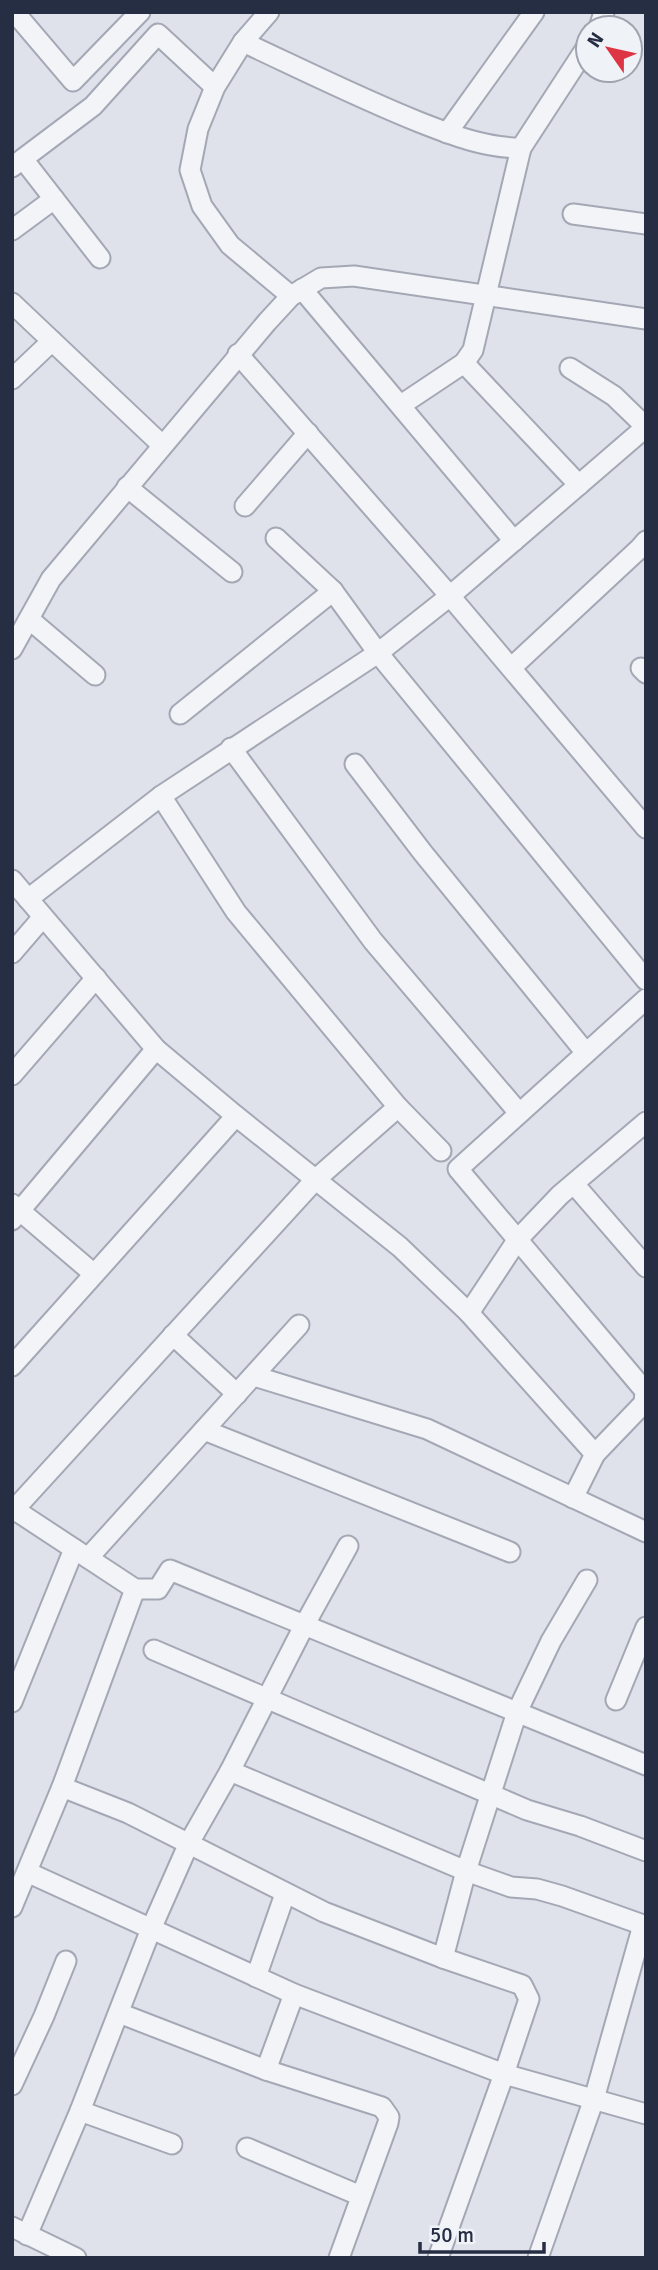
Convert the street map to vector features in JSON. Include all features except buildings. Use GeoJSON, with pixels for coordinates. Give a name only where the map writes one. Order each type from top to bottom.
{"type":"FeatureCollection","features":[{"type":"Feature","properties":{"kind":"street"},"geometry":{"type":"LineString","coordinates":[[18,12],[16,14],[73,81],[138,13],[215,87]]}},
{"type":"Feature","properties":{"kind":"street"},"geometry":{"type":"LineString","coordinates":[[269,12],[243,42],[215,87],[198,129],[190,170],[202,206],[230,245],[297,292],[401,405],[514,541]]}},
{"type":"Feature","properties":{"kind":"street"},"geometry":{"type":"LineString","coordinates":[[447,133],[534,12]]}},
{"type":"Feature","properties":{"kind":"street"},"geometry":{"type":"LineString","coordinates":[[100,258],[54,199],[17,163],[93,106],[158,34]]}},
{"type":"Feature","properties":{"kind":"street"},"geometry":{"type":"LineString","coordinates":[[243,42],[388,109],[447,133],[493,147],[522,148]]}},
{"type":"Feature","properties":{"kind":"street"},"geometry":{"type":"LineString","coordinates":[[401,405],[464,363],[472,350],[522,148],[574,67]]}},
{"type":"Feature","properties":{"kind":"street"},"geometry":{"type":"LineString","coordinates":[[12,230],[54,199]]}},
{"type":"Feature","properties":{"kind":"street"},"geometry":{"type":"LineString","coordinates":[[573,214],[646,224]]}},
{"type":"Feature","properties":{"kind":"street"},"geometry":{"type":"LineString","coordinates":[[12,649],[51,579],[127,487],[238,354],[297,292],[321,278],[354,276],[646,319]]}},
{"type":"Feature","properties":{"kind":"street"},"geometry":{"type":"LineString","coordinates":[[12,303],[162,445]]}},
{"type":"Feature","properties":{"kind":"street"},"geometry":{"type":"LineString","coordinates":[[12,379],[52,341]]}},
{"type":"Feature","properties":{"kind":"street"},"geometry":{"type":"LineString","coordinates":[[238,354],[450,596],[646,828]]}},
{"type":"Feature","properties":{"kind":"street"},"geometry":{"type":"LineString","coordinates":[[464,363],[579,485]]}},
{"type":"Feature","properties":{"kind":"street"},"geometry":{"type":"LineString","coordinates":[[28,899],[161,796],[378,653],[450,596],[646,427],[614,396],[570,368]]}},
{"type":"Feature","properties":{"kind":"street"},"geometry":{"type":"LineString","coordinates":[[246,506],[308,433]]}},
{"type":"Feature","properties":{"kind":"street"},"geometry":{"type":"LineString","coordinates":[[127,487],[232,572]]}},
{"type":"Feature","properties":{"kind":"street"},"geometry":{"type":"LineString","coordinates":[[275,538],[333,592],[378,653],[646,980]]}},
{"type":"Feature","properties":{"kind":"street"},"geometry":{"type":"LineString","coordinates":[[511,668],[646,541]]}},
{"type":"Feature","properties":{"kind":"street"},"geometry":{"type":"LineString","coordinates":[[180,715],[333,592]]}},
{"type":"Feature","properties":{"kind":"street"},"geometry":{"type":"LineString","coordinates":[[29,618],[95,675]]}},
{"type":"Feature","properties":{"kind":"street"},"geometry":{"type":"LineString","coordinates":[[231,748],[373,941],[519,1113]]}},
{"type":"Feature","properties":{"kind":"street"},"geometry":{"type":"LineString","coordinates":[[355,764],[586,1053]]}},
{"type":"Feature","properties":{"kind":"street"},"geometry":{"type":"LineString","coordinates":[[161,796],[236,912],[398,1107],[441,1151]]}},
{"type":"Feature","properties":{"kind":"street"},"geometry":{"type":"LineString","coordinates":[[12,880],[156,1049],[400,1247],[469,1313],[595,1454]]}},
{"type":"Feature","properties":{"kind":"street"},"geometry":{"type":"LineString","coordinates":[[12,953],[43,917]]}},
{"type":"Feature","properties":{"kind":"street"},"geometry":{"type":"LineString","coordinates":[[12,1075],[96,978]]}},
{"type":"Feature","properties":{"kind":"street"},"geometry":{"type":"LineString","coordinates":[[573,1498],[595,1454],[645,1403],[645,1391],[458,1169],[646,999]]}},
{"type":"Feature","properties":{"kind":"street"},"geometry":{"type":"LineString","coordinates":[[94,1274],[15,1211],[156,1049]]}},
{"type":"Feature","properties":{"kind":"street"},"geometry":{"type":"LineString","coordinates":[[398,1107],[316,1180],[13,1510],[135,1589],[158,1589],[170,1570],[646,1766]]}},
{"type":"Feature","properties":{"kind":"street"},"geometry":{"type":"LineString","coordinates":[[12,1366],[236,1116]]}},
{"type":"Feature","properties":{"kind":"street"},"geometry":{"type":"LineString","coordinates":[[469,1313],[518,1239],[574,1184],[645,1124]]}},
{"type":"Feature","properties":{"kind":"street"},"geometry":{"type":"LineString","coordinates":[[574,1184],[646,1267]]}},
{"type":"Feature","properties":{"kind":"street"},"geometry":{"type":"LineString","coordinates":[[12,1702],[81,1553],[204,1430],[299,1325]]}},
{"type":"Feature","properties":{"kind":"street"},"geometry":{"type":"LineString","coordinates":[[173,1335],[237,1394]]}},
{"type":"Feature","properties":{"kind":"street"},"geometry":{"type":"LineString","coordinates":[[254,1376],[427,1429],[646,1532]]}},
{"type":"Feature","properties":{"kind":"street"},"geometry":{"type":"LineString","coordinates":[[204,1430],[510,1552]]}},
{"type":"Feature","properties":{"kind":"street"},"geometry":{"type":"LineString","coordinates":[[76,2258],[20,2231],[80,2110],[151,1929],[189,1843],[230,1771],[348,1546]]}},
{"type":"Feature","properties":{"kind":"street"},"geometry":{"type":"LineString","coordinates":[[443,1958],[466,1871],[517,1712],[551,1641],[587,1580]]}},
{"type":"Feature","properties":{"kind":"street"},"geometry":{"type":"LineString","coordinates":[[12,1907],[62,1787],[135,1589]]}},
{"type":"Feature","properties":{"kind":"street"},"geometry":{"type":"LineString","coordinates":[[616,1700],[646,1628]]}},
{"type":"Feature","properties":{"kind":"street"},"geometry":{"type":"LineString","coordinates":[[154,1650],[527,1811],[580,1826],[646,1851]]}},
{"type":"Feature","properties":{"kind":"street"},"geometry":{"type":"LineString","coordinates":[[230,1771],[466,1871],[511,1887],[537,1889],[562,1896],[645,1925],[594,2099],[538,2258]]}},
{"type":"Feature","properties":{"kind":"street"},"geometry":{"type":"LineString","coordinates":[[62,1787],[128,1813],[324,1912],[522,1985],[529,1998],[438,2258]]}},
{"type":"Feature","properties":{"kind":"street"},"geometry":{"type":"LineString","coordinates":[[27,1872],[294,1994],[504,2074],[646,2113]]}},
{"type":"Feature","properties":{"kind":"street"},"geometry":{"type":"LineString","coordinates":[[256,1977],[285,1894]]}},
{"type":"Feature","properties":{"kind":"street"},"geometry":{"type":"LineString","coordinates":[[12,2085],[66,1961]]}},
{"type":"Feature","properties":{"kind":"street"},"geometry":{"type":"LineString","coordinates":[[266,2070],[294,1994]]}},
{"type":"Feature","properties":{"kind":"street"},"geometry":{"type":"LineString","coordinates":[[119,2013],[266,2070],[382,2107],[387,2111],[388,2123],[340,2258]]}},
{"type":"Feature","properties":{"kind":"street"},"geometry":{"type":"LineString","coordinates":[[80,2110],[172,2144]]}},
{"type":"Feature","properties":{"kind":"street"},"geometry":{"type":"LineString","coordinates":[[247,2148],[361,2196]]}}]}
